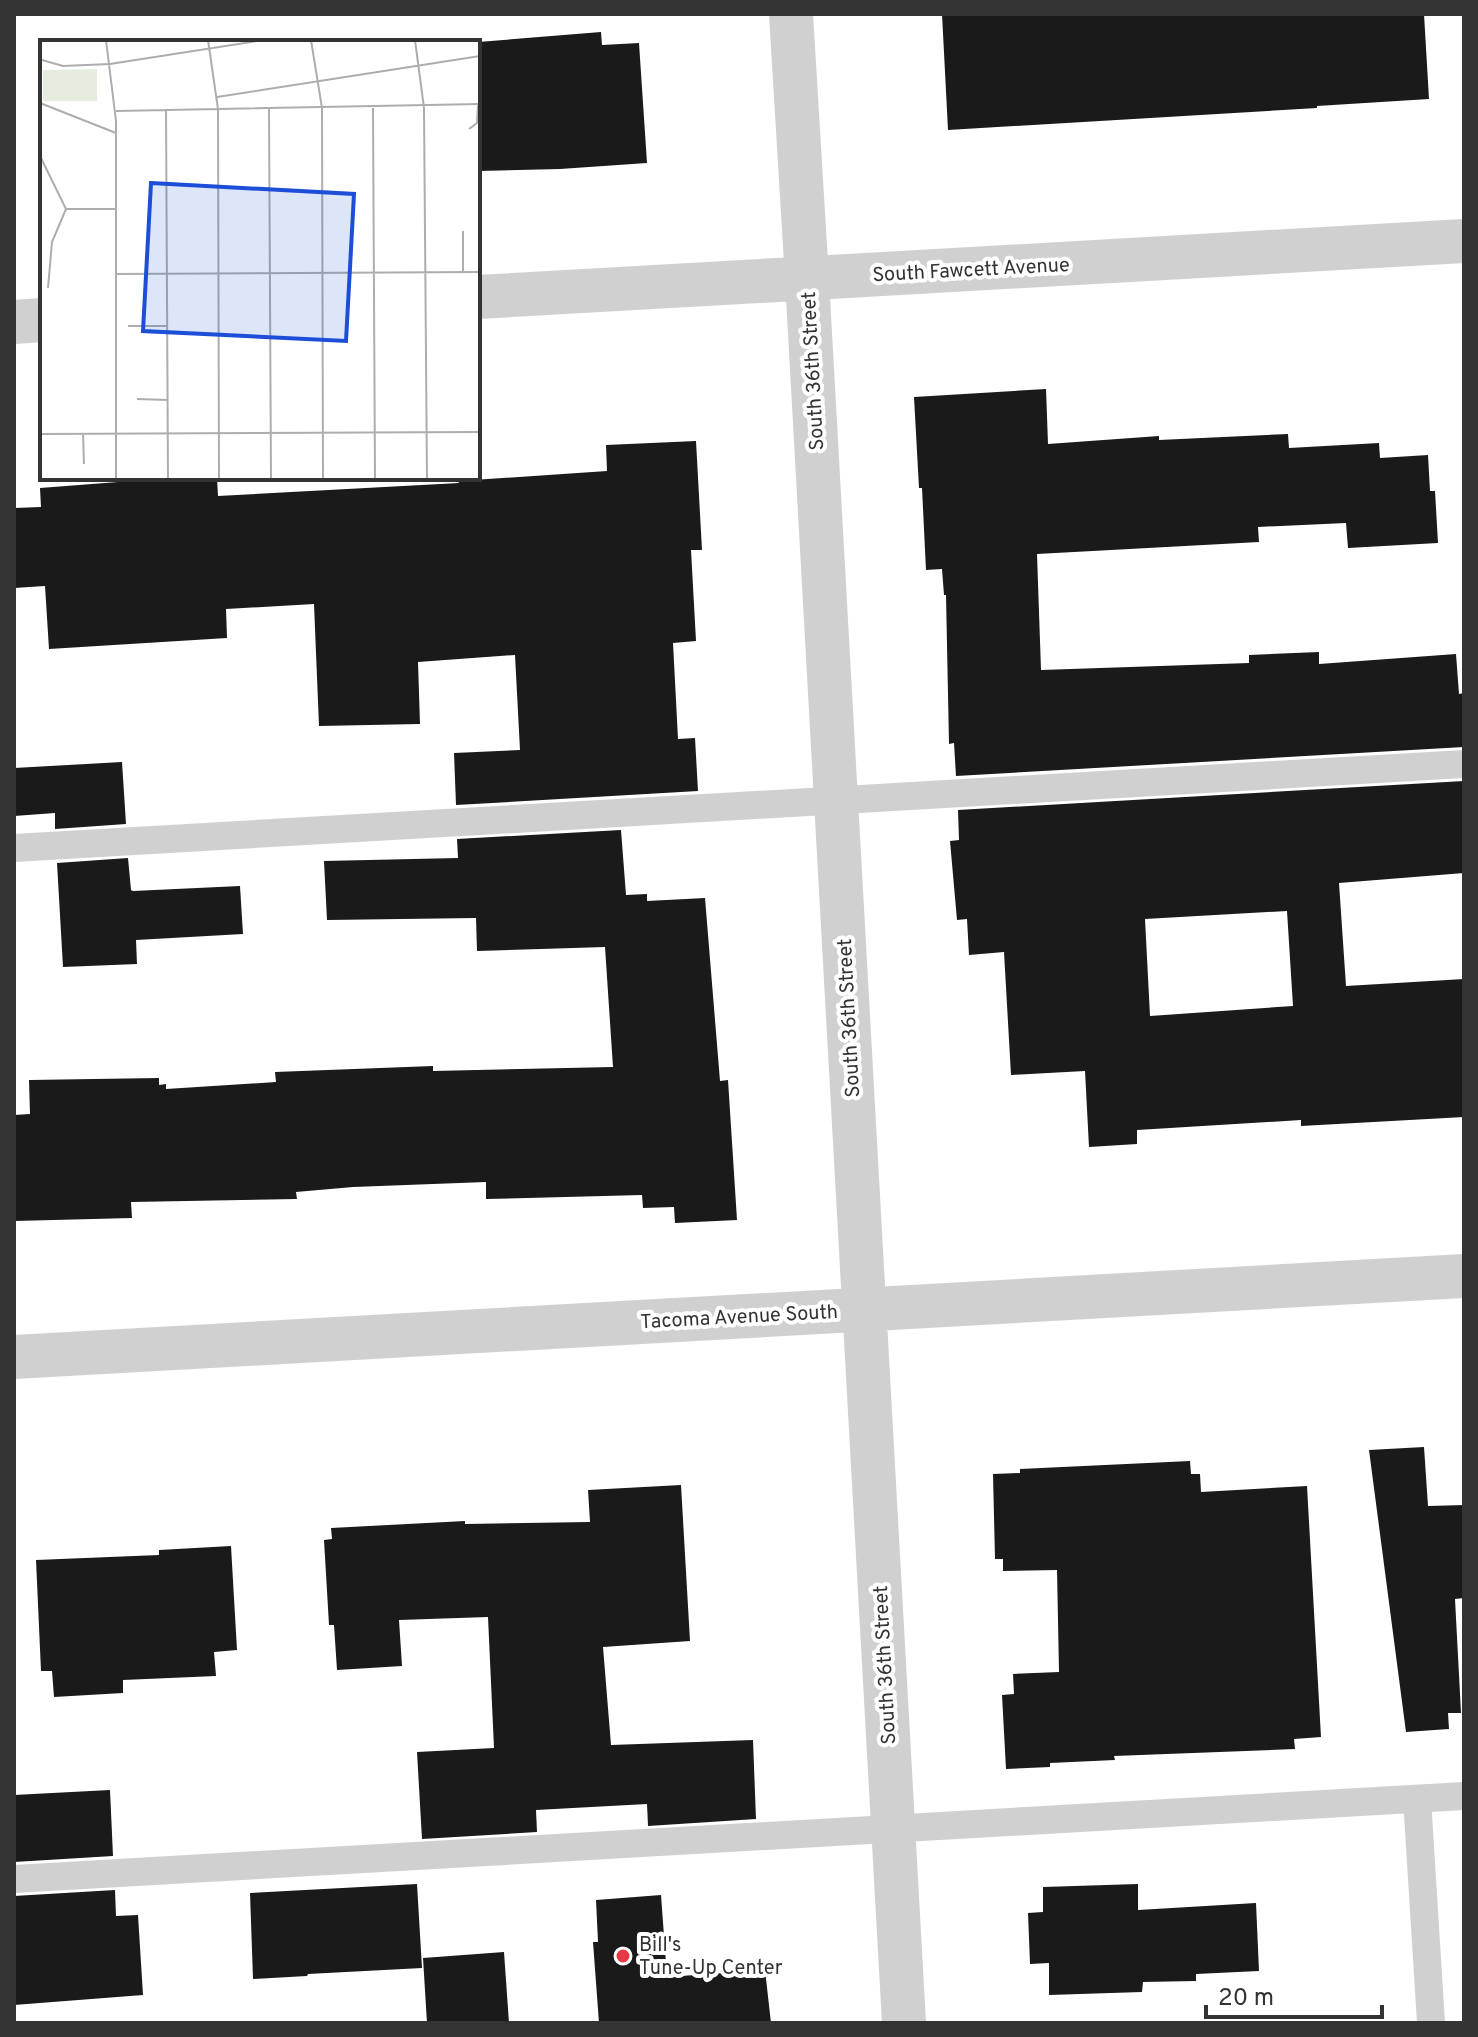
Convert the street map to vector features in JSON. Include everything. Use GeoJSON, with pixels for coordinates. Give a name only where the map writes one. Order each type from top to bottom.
{"type":"FeatureCollection","features":[{"type":"Feature","properties":{"kind":"street","name":"South 36th Street"},"geometry":{"type":"LineString","coordinates":[[791,14],[904,2023]]}},
{"type":"Feature","properties":{"kind":"street","name":"South Fawcett Avenue"},"geometry":{"type":"LineString","coordinates":[[480,297],[1464,241]]}},
{"type":"Feature","properties":{"kind":"street"},"geometry":{"type":"LineString","coordinates":[[14,322],[40,320]]}},
{"type":"Feature","properties":{"kind":"street","name":"Tacoma Avenue South"},"geometry":{"type":"LineString","coordinates":[[14,1357],[1464,1276]]}},
{"type":"Feature","properties":{"kind":"lane"},"geometry":{"type":"LineString","coordinates":[[14,848],[1464,764]]}},
{"type":"Feature","properties":{"kind":"lane"},"geometry":{"type":"LineString","coordinates":[[14,1879],[1464,1796]]}},
{"type":"Feature","properties":{"kind":"lane"},"geometry":{"type":"LineString","coordinates":[[1417,1799],[1431,2023]]}},
{"type":"Feature","properties":{"kind":"building"},"geometry":{"type":"Polygon","coordinates":[[[942,14],[1424,14],[1429,99],[948,130],[942,14]]]}},
{"type":"Feature","properties":{"kind":"building"},"geometry":{"type":"Polygon","coordinates":[[[601,32],[602,45],[639,43],[647,163],[480,171],[480,42],[601,32]]]}},
{"type":"Feature","properties":{"kind":"building"},"geometry":{"type":"Polygon","coordinates":[[[1046,389],[1048,444],[1159,436],[1159,440],[1288,434],[1289,448],[1379,443],[1380,458],[1428,455],[1430,491],[1435,491],[1438,543],[1348,548],[1346,523],[1258,527],[1259,542],[1037,554],[1041,670],[1249,663],[1249,655],[1319,652],[1319,664],[1456,654],[1459,694],[1464,693],[1464,747],[956,776],[954,743],[949,744],[946,595],[942,569],[926,570],[914,397],[1046,389]]]}},
{"type":"Feature","properties":{"kind":"building"},"geometry":{"type":"Polygon","coordinates":[[[696,441],[702,550],[691,550],[696,641],[673,643],[678,739],[695,738],[698,791],[456,805],[454,753],[520,750],[515,655],[418,662],[420,724],[319,726],[314,604],[226,609],[227,638],[49,649],[45,586],[14,588],[14,508],[41,507],[40,488],[144,480],[217,480],[218,496],[459,483],[607,471],[606,445],[696,441]]]}},
{"type":"Feature","properties":{"kind":"building"},"geometry":{"type":"Polygon","coordinates":[[[122,762],[126,824],[55,829],[55,813],[14,816],[14,768],[122,762]]]}},
{"type":"Feature","properties":{"kind":"building"},"geometry":{"type":"Polygon","coordinates":[[[1464,781],[1464,873],[1339,883],[1346,986],[1464,979],[1464,1117],[1301,1126],[1301,1120],[1137,1130],[1137,1144],[1089,1147],[1085,1071],[1011,1075],[1004,952],[969,955],[967,919],[957,920],[950,841],[959,840],[958,810],[1464,781]],[[1287,911],[1145,919],[1150,1016],[1293,1006],[1287,911]]]}},
{"type":"Feature","properties":{"kind":"building"},"geometry":{"type":"Polygon","coordinates":[[[621,830],[626,895],[647,894],[647,901],[705,898],[720,1081],[728,1080],[737,1220],[675,1223],[674,1207],[643,1208],[642,1195],[486,1199],[486,1182],[296,1192],[297,1199],[131,1202],[132,1218],[14,1221],[14,1115],[30,1114],[29,1080],[159,1078],[159,1085],[166,1084],[166,1089],[276,1082],[275,1072],[433,1066],[433,1071],[613,1067],[605,947],[477,951],[476,918],[327,920],[324,861],[458,858],[457,839],[621,830]]]}},
{"type":"Feature","properties":{"kind":"building"},"geometry":{"type":"Polygon","coordinates":[[[128,858],[133,891],[240,886],[243,934],[136,940],[137,964],[63,967],[57,863],[128,858]]]}},
{"type":"Feature","properties":{"kind":"building"},"geometry":{"type":"Polygon","coordinates":[[[1424,1447],[1428,1506],[1464,1505],[1464,1598],[1455,1599],[1461,1713],[1448,1713],[1449,1729],[1406,1732],[1369,1450],[1424,1447]]]}},
{"type":"Feature","properties":{"kind":"building"},"geometry":{"type":"Polygon","coordinates":[[[1190,1461],[1191,1474],[1200,1474],[1201,1492],[1307,1486],[1321,1737],[1294,1739],[1295,1749],[1114,1756],[1115,1760],[1006,1769],[1002,1695],[1014,1694],[1013,1674],[1059,1672],[1057,1570],[1003,1571],[1003,1559],[995,1559],[993,1474],[1020,1473],[1020,1469],[1190,1461]]]}},
{"type":"Feature","properties":{"kind":"building"},"geometry":{"type":"Polygon","coordinates":[[[681,1485],[690,1641],[603,1647],[611,1745],[753,1740],[756,1819],[648,1826],[647,1804],[536,1810],[537,1832],[422,1839],[417,1752],[494,1748],[488,1617],[399,1620],[402,1666],[337,1670],[334,1625],[329,1625],[324,1540],[332,1539],[331,1528],[465,1521],[465,1524],[590,1522],[588,1490],[681,1485]]]}},
{"type":"Feature","properties":{"kind":"building"},"geometry":{"type":"Polygon","coordinates":[[[231,1546],[237,1650],[214,1652],[216,1676],[123,1680],[123,1693],[54,1697],[52,1671],[41,1671],[36,1560],[159,1555],[159,1550],[231,1546]]]}},
{"type":"Feature","properties":{"kind":"building"},"geometry":{"type":"Polygon","coordinates":[[[110,1790],[113,1856],[14,1862],[14,1795],[110,1790]]]}},
{"type":"Feature","properties":{"kind":"building"},"geometry":{"type":"Polygon","coordinates":[[[417,1884],[422,1968],[253,1979],[250,1893],[417,1884]]]}},
{"type":"Feature","properties":{"kind":"building"},"geometry":{"type":"Polygon","coordinates":[[[1138,1884],[1138,1910],[1256,1903],[1259,1971],[1196,1974],[1196,1981],[1143,1982],[1142,1992],[1049,1995],[1049,1963],[1030,1964],[1028,1913],[1043,1912],[1043,1887],[1138,1884]]]}},
{"type":"Feature","properties":{"kind":"building"},"geometry":{"type":"Polygon","coordinates":[[[115,1890],[116,1916],[138,1915],[143,1995],[14,2005],[14,1896],[115,1890]]]}},
{"type":"Feature","properties":{"kind":"building","name":"Bill's Tune-Up Center"},"geometry":{"type":"Polygon","coordinates":[[[661,1895],[667,1977],[765,1970],[771,2023],[599,2023],[593,1942],[598,1942],[596,1900],[661,1895]]]}},
{"type":"Feature","properties":{"kind":"building"},"geometry":{"type":"Polygon","coordinates":[[[504,1952],[509,2023],[427,2023],[423,1958],[504,1952]]]}},
{"type":"Feature","properties":{"kind":"place","name":"Bill's Tune-Up Center"},"geometry":{"type":"Point","coordinates":[623,1956]}}]}
